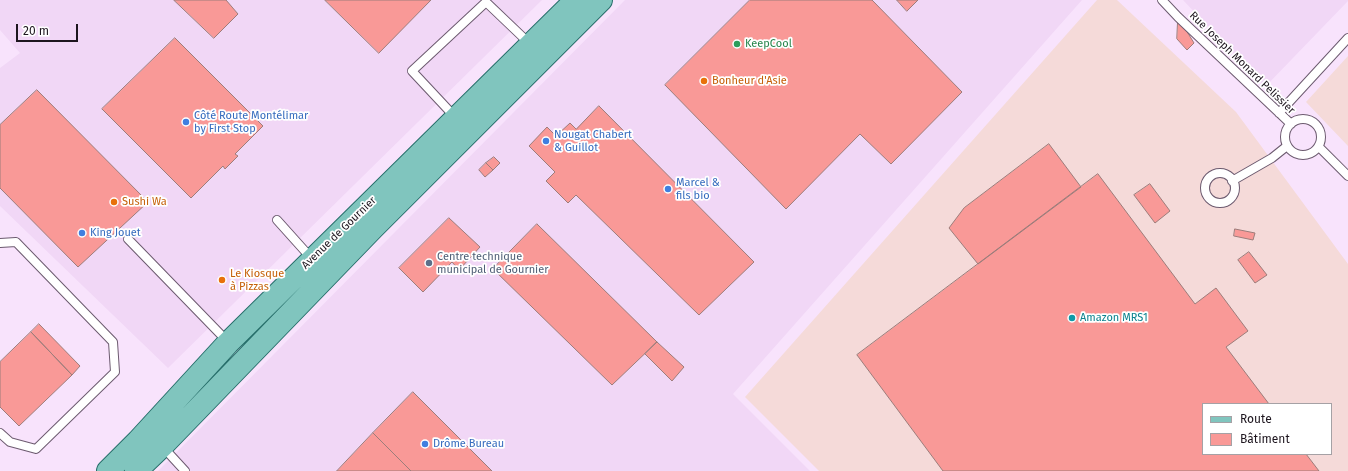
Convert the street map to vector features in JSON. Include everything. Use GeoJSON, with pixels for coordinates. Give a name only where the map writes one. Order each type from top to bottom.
{"type":"FeatureCollection","features":[{"type":"Feature","properties":{"kind":"main road","name":"Avenue de Gournier"},"geometry":{"type":"LineString","coordinates":[[108,471],[138,441],[228,343],[576,0]]}},
{"type":"Feature","properties":{"kind":"main road","name":"Avenue de Gournier"},"geometry":{"type":"LineString","coordinates":[[136,471],[372,229],[601,0]]}},
{"type":"Feature","properties":{"kind":"lane","name":"Rue Joseph Monard Pelissier"},"geometry":{"type":"LineString","coordinates":[[1162,0],[1290,124]]}},
{"type":"Feature","properties":{"kind":"lane"},"geometry":{"type":"LineString","coordinates":[[456,118],[412,71],[486,2],[531,45]]}},
{"type":"Feature","properties":{"kind":"lane"},"geometry":{"type":"LineString","coordinates":[[1279,113],[1348,38]]}},
{"type":"Feature","properties":{"kind":"lane"},"geometry":{"type":"LineString","coordinates":[[1301,119],[1312,121],[1317,125],[1320,130],[1321,141],[1319,146],[1311,154],[1306,155],[1295,153],[1287,146],[1285,135],[1290,124],[1301,119]]}},
{"type":"Feature","properties":{"kind":"lane"},"geometry":{"type":"LineString","coordinates":[[1232,181],[1272,158],[1287,146]]}},
{"type":"Feature","properties":{"kind":"lane"},"geometry":{"type":"LineString","coordinates":[[1319,146],[1348,176]]}},
{"type":"Feature","properties":{"kind":"lane"},"geometry":{"type":"LineString","coordinates":[[277,220],[313,259]]}},
{"type":"Feature","properties":{"kind":"lane"},"geometry":{"type":"LineString","coordinates":[[128,239],[228,343]]}},
{"type":"Feature","properties":{"kind":"lane"},"geometry":{"type":"LineString","coordinates":[[0,243],[16,242],[113,342],[115,372],[36,449],[10,442],[0,433]]}},
{"type":"Feature","properties":{"kind":"lane"},"geometry":{"type":"LineString","coordinates":[[162,446],[185,471]]}},
{"type":"Feature","properties":{"kind":"shaded area"},"geometry":{"type":"Polygon","coordinates":[[[0,0],[542,0],[168,368],[0,206],[0,68],[20,53],[0,30],[0,0]]]}},
{"type":"Feature","properties":{"kind":"shaded area"},"geometry":{"type":"Polygon","coordinates":[[[625,0],[1082,0],[733,394],[810,471],[158,471],[625,0]]]}},
{"type":"Feature","properties":{"kind":"shaded area"},"geometry":{"type":"Polygon","coordinates":[[[1097,0],[1117,0],[1236,112],[1348,264],[1348,471],[819,471],[745,397],[1097,0]]]}},
{"type":"Feature","properties":{"kind":"shaded area"},"geometry":{"type":"Polygon","coordinates":[[[1183,0],[1348,0],[1348,1],[1265,87],[1183,0]]]}},
{"type":"Feature","properties":{"kind":"shaded area"},"geometry":{"type":"Polygon","coordinates":[[[1348,56],[1348,146],[1306,102],[1348,56]]]}},
{"type":"Feature","properties":{"kind":"building"},"geometry":{"type":"Polygon","coordinates":[[[174,0],[226,0],[238,14],[214,38],[174,0]]]}},
{"type":"Feature","properties":{"kind":"building"},"geometry":{"type":"Polygon","coordinates":[[[325,0],[431,0],[379,53],[325,0]]]}},
{"type":"Feature","properties":{"kind":"building"},"geometry":{"type":"Polygon","coordinates":[[[750,0],[872,0],[962,92],[891,164],[860,134],[786,209],[665,85],[750,0]]]}},
{"type":"Feature","properties":{"kind":"building"},"geometry":{"type":"Polygon","coordinates":[[[897,0],[918,0],[907,11],[897,0]]]}},
{"type":"Feature","properties":{"kind":"building"},"geometry":{"type":"Polygon","coordinates":[[[1178,17],[1194,43],[1187,50],[1177,39],[1178,17]]]}},
{"type":"Feature","properties":{"kind":"building"},"geometry":{"type":"Polygon","coordinates":[[[175,38],[263,126],[235,154],[238,156],[225,169],[223,166],[191,198],[102,109],[175,38]]]}},
{"type":"Feature","properties":{"kind":"building"},"geometry":{"type":"Polygon","coordinates":[[[37,90],[148,202],[78,267],[0,188],[0,125],[37,90]]]}},
{"type":"Feature","properties":{"kind":"building"},"geometry":{"type":"Polygon","coordinates":[[[599,106],[754,262],[699,315],[576,195],[568,203],[546,181],[555,172],[529,146],[547,127],[556,136],[570,123],[576,129],[599,106]]]}},
{"type":"Feature","properties":{"kind":"building"},"geometry":{"type":"Polygon","coordinates":[[[1049,144],[1081,187],[978,264],[949,228],[964,208],[1049,144]]]}},
{"type":"Feature","properties":{"kind":"building"},"geometry":{"type":"Polygon","coordinates":[[[494,157],[500,163],[493,170],[486,163],[494,157]]]}},
{"type":"Feature","properties":{"kind":"building"},"geometry":{"type":"Polygon","coordinates":[[[486,163],[493,170],[485,177],[479,170],[486,163]]]}},
{"type":"Feature","properties":{"kind":"building","name":"Amazon MRS1"},"geometry":{"type":"Polygon","coordinates":[[[1098,174],[1195,304],[1216,288],[1248,331],[1226,347],[1268,403],[1202,403],[1202,455],[1307,455],[1319,471],[943,471],[857,355],[1098,174]]]}},
{"type":"Feature","properties":{"kind":"building"},"geometry":{"type":"Polygon","coordinates":[[[1150,184],[1170,211],[1155,223],[1134,195],[1150,184]]]}},
{"type":"Feature","properties":{"kind":"building"},"geometry":{"type":"Polygon","coordinates":[[[449,218],[480,247],[459,270],[452,262],[423,292],[399,268],[449,218]]]}},
{"type":"Feature","properties":{"kind":"building"},"geometry":{"type":"Polygon","coordinates":[[[537,224],[657,342],[612,385],[493,269],[537,224]]]}},
{"type":"Feature","properties":{"kind":"building"},"geometry":{"type":"Polygon","coordinates":[[[1235,229],[1255,233],[1253,240],[1234,236],[1235,229]]]}},
{"type":"Feature","properties":{"kind":"building"},"geometry":{"type":"Polygon","coordinates":[[[1249,252],[1267,275],[1255,283],[1238,260],[1249,252]]]}},
{"type":"Feature","properties":{"kind":"building"},"geometry":{"type":"Polygon","coordinates":[[[39,324],[80,366],[72,375],[31,332],[39,324]]]}},
{"type":"Feature","properties":{"kind":"building"},"geometry":{"type":"Polygon","coordinates":[[[31,332],[72,375],[19,426],[0,407],[0,362],[31,332]]]}},
{"type":"Feature","properties":{"kind":"building"},"geometry":{"type":"Polygon","coordinates":[[[657,342],[684,367],[672,381],[645,354],[657,342]]]}},
{"type":"Feature","properties":{"kind":"building"},"geometry":{"type":"Polygon","coordinates":[[[413,392],[492,471],[411,471],[373,433],[413,392]]]}},
{"type":"Feature","properties":{"kind":"building"},"geometry":{"type":"Polygon","coordinates":[[[373,433],[411,471],[337,471],[373,433]]]}},
{"type":"Feature","properties":{"kind":"place","name":"KeepCool"},"geometry":{"type":"Point","coordinates":[737,44]}},
{"type":"Feature","properties":{"kind":"place","name":"Bonheur d'Asie"},"geometry":{"type":"Point","coordinates":[704,81]}},
{"type":"Feature","properties":{"kind":"place","name":"Côté Route Montélimar by First Stop"},"geometry":{"type":"Point","coordinates":[186,122]}},
{"type":"Feature","properties":{"kind":"place","name":"Nougat Chabert & Guillot"},"geometry":{"type":"Point","coordinates":[546,141]}},
{"type":"Feature","properties":{"kind":"place","name":"Marcel & fils bio"},"geometry":{"type":"Point","coordinates":[668,189]}},
{"type":"Feature","properties":{"kind":"place","name":"Sushi Wa"},"geometry":{"type":"Point","coordinates":[114,202]}},
{"type":"Feature","properties":{"kind":"place","name":"King Jouet"},"geometry":{"type":"Point","coordinates":[82,233]}},
{"type":"Feature","properties":{"kind":"place","name":"Centre technique municipal de Gournier"},"geometry":{"type":"Point","coordinates":[429,263]}},
{"type":"Feature","properties":{"kind":"place","name":"Le Kiosque à Pizzas"},"geometry":{"type":"Point","coordinates":[222,280]}},
{"type":"Feature","properties":{"kind":"place","name":"Amazon MRS1"},"geometry":{"type":"Point","coordinates":[1072,318]}},
{"type":"Feature","properties":{"kind":"place","name":"Drôme Bureau"},"geometry":{"type":"Point","coordinates":[425,444]}}]}
